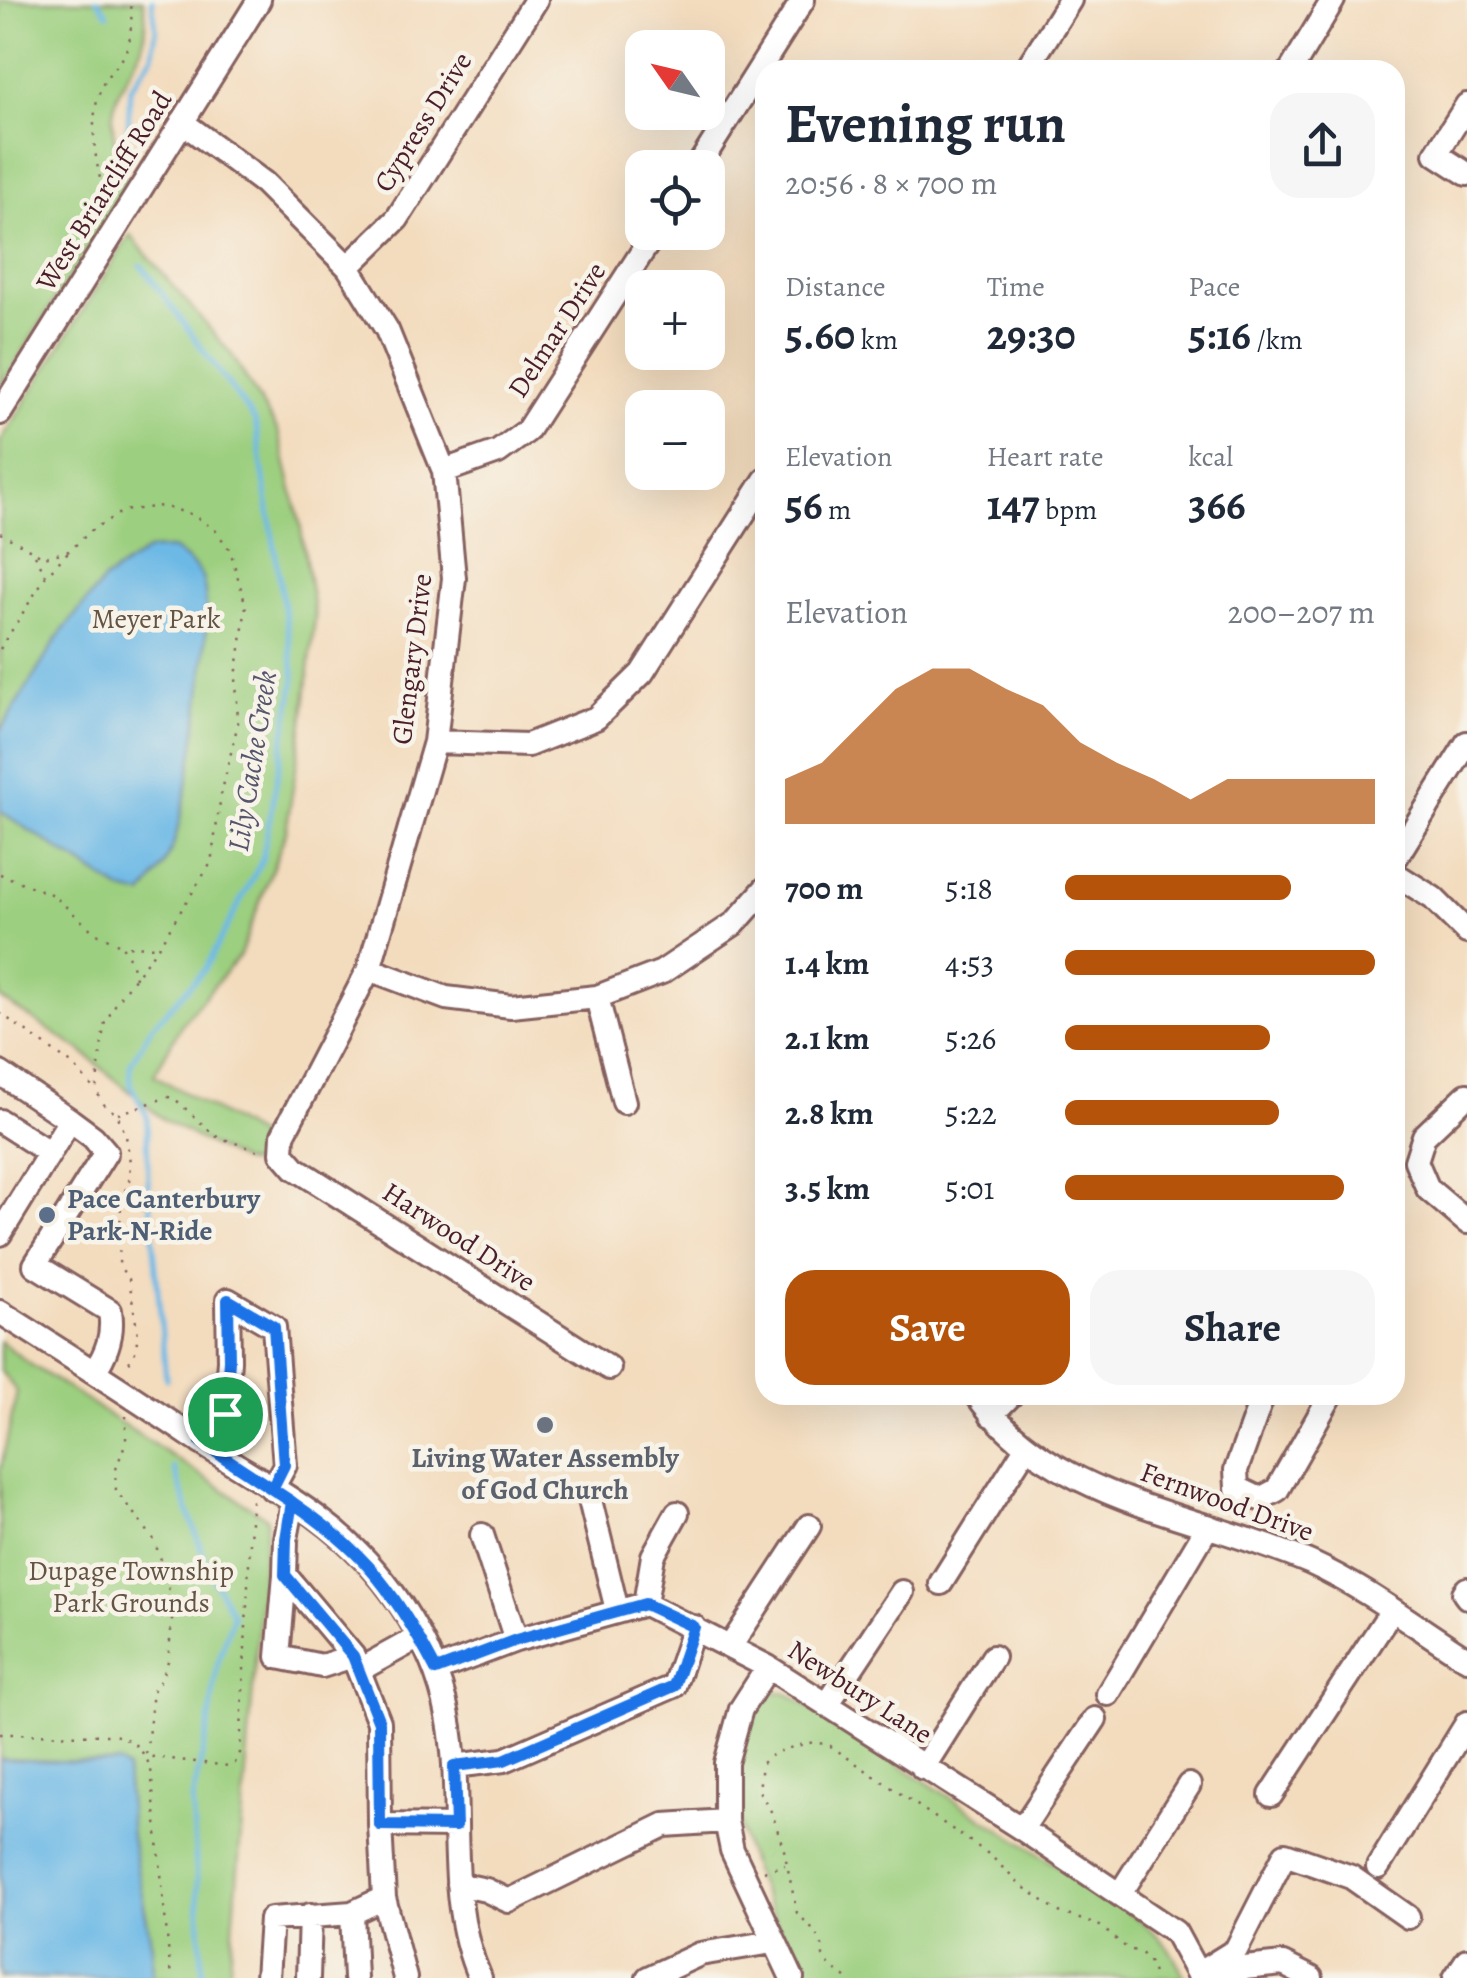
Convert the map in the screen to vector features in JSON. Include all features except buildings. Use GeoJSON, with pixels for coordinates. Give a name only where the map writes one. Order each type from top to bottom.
{"type":"FeatureCollection","features":[{"type":"Feature","properties":{"kind":"street","name":"West Briarcliff Road"},"geometry":{"type":"LineString","coordinates":[[0,413],[259,0]]}},
{"type":"Feature","properties":{"kind":"street","name":"Cypress Drive"},"geometry":{"type":"LineString","coordinates":[[348,267],[397,219],[536,0]]}},
{"type":"Feature","properties":{"kind":"street"},"geometry":{"type":"LineString","coordinates":[[765,60],[803,0]]}},
{"type":"Feature","properties":{"kind":"street"},"geometry":{"type":"LineString","coordinates":[[1032,60],[1070,0]]}},
{"type":"Feature","properties":{"kind":"street"},"geometry":{"type":"LineString","coordinates":[[1297,60],[1333,0]]}},
{"type":"Feature","properties":{"kind":"street"},"geometry":{"type":"LineString","coordinates":[[707,150],[755,75]]}},
{"type":"Feature","properties":{"kind":"street"},"geometry":{"type":"LineString","coordinates":[[1467,105],[1436,154],[1467,174]]}},
{"type":"Feature","properties":{"kind":"street","name":"Glengary Drive"},"geometry":{"type":"LineString","coordinates":[[182,122],[264,183],[348,267],[388,330],[444,470],[454,578],[436,742],[370,969],[283,1135],[282,1153]]}},
{"type":"Feature","properties":{"kind":"street","name":"Delmar Drive"},"geometry":{"type":"LineString","coordinates":[[444,470],[498,452],[527,431],[643,250]]}},
{"type":"Feature","properties":{"kind":"street"},"geometry":{"type":"LineString","coordinates":[[436,742],[528,745],[596,718],[642,674],[755,496]]}},
{"type":"Feature","properties":{"kind":"street"},"geometry":{"type":"LineString","coordinates":[[1405,843],[1467,743]]}},
{"type":"Feature","properties":{"kind":"street"},"geometry":{"type":"LineString","coordinates":[[1405,880],[1433,898],[1467,932]]}},
{"type":"Feature","properties":{"kind":"street"},"geometry":{"type":"LineString","coordinates":[[370,969],[446,998],[512,1006],[597,997],[662,972],[735,923],[755,900]]}},
{"type":"Feature","properties":{"kind":"street"},"geometry":{"type":"LineString","coordinates":[[597,997],[624,1102]]}},
{"type":"Feature","properties":{"kind":"street"},"geometry":{"type":"LineString","coordinates":[[0,1073],[93,1137],[106,1152],[35,1265],[110,1310],[112,1326],[105,1356],[94,1372]]}},
{"type":"Feature","properties":{"kind":"street"},"geometry":{"type":"LineString","coordinates":[[1467,1096],[1424,1136],[1416,1160],[1428,1189],[1467,1222]]}},
{"type":"Feature","properties":{"kind":"street"},"geometry":{"type":"LineString","coordinates":[[0,1234],[8,1205],[50,1153],[70,1120]]}},
{"type":"Feature","properties":{"kind":"street"},"geometry":{"type":"LineString","coordinates":[[0,1122],[50,1153]]}},
{"type":"Feature","properties":{"kind":"street","name":"Harwood Drive"},"geometry":{"type":"LineString","coordinates":[[282,1153],[296,1168],[608,1368]]}},
{"type":"Feature","properties":{"kind":"street"},"geometry":{"type":"LineString","coordinates":[[201,1442],[225,1414],[228,1300],[274,1327],[284,1465],[262,1494]]}},
{"type":"Feature","properties":{"kind":"street"},"geometry":{"type":"LineString","coordinates":[[0,1312],[201,1442],[262,1494],[292,1502],[319,1518],[372,1566],[419,1636],[436,1670],[448,1717],[454,1766],[458,1884],[466,1947],[480,1978]]}},
{"type":"Feature","properties":{"kind":"street","name":"Fernwood Drive"},"geometry":{"type":"LineString","coordinates":[[984,1405],[1025,1448],[1071,1478],[1313,1564],[1465,1655]]}},
{"type":"Feature","properties":{"kind":"street"},"geometry":{"type":"LineString","coordinates":[[991,1415],[1001,1405]]}},
{"type":"Feature","properties":{"kind":"street"},"geometry":{"type":"LineString","coordinates":[[1260,1405],[1236,1470],[1237,1488],[1260,1499],[1277,1490],[1325,1405]]}},
{"type":"Feature","properties":{"kind":"street"},"geometry":{"type":"LineString","coordinates":[[941,1583],[1025,1448]]}},
{"type":"Feature","properties":{"kind":"street"},"geometry":{"type":"LineString","coordinates":[[1234,1534],[1248,1496]]}},
{"type":"Feature","properties":{"kind":"street"},"geometry":{"type":"LineString","coordinates":[[590,1500],[617,1610]]}},
{"type":"Feature","properties":{"kind":"street"},"geometry":{"type":"LineString","coordinates":[[292,1502],[278,1657],[322,1666],[356,1663],[419,1636]]}},
{"type":"Feature","properties":{"kind":"street"},"geometry":{"type":"LineString","coordinates":[[436,1670],[516,1640],[645,1604],[653,1556],[677,1513]]}},
{"type":"Feature","properties":{"kind":"street"},"geometry":{"type":"LineString","coordinates":[[730,1646],[809,1526]]}},
{"type":"Feature","properties":{"kind":"street"},"geometry":{"type":"LineString","coordinates":[[1108,1694],[1208,1526]]}},
{"type":"Feature","properties":{"kind":"street"},"geometry":{"type":"LineString","coordinates":[[482,1535],[516,1640]]}},
{"type":"Feature","properties":{"kind":"street"},"geometry":{"type":"LineString","coordinates":[[285,1575],[356,1663],[379,1722],[384,1898],[405,1978]]}},
{"type":"Feature","properties":{"kind":"street"},"geometry":{"type":"LineString","coordinates":[[1467,1589],[1467,1597]]}},
{"type":"Feature","properties":{"kind":"street"},"geometry":{"type":"LineString","coordinates":[[827,1704],[902,1592]]}},
{"type":"Feature","properties":{"kind":"street","name":"Newbury Lane"},"geometry":{"type":"LineString","coordinates":[[645,1604],[768,1667],[1120,1894],[1176,1932],[1199,1976]]}},
{"type":"Feature","properties":{"kind":"street"},"geometry":{"type":"LineString","coordinates":[[1271,1794],[1392,1610]]}},
{"type":"Feature","properties":{"kind":"street"},"geometry":{"type":"LineString","coordinates":[[454,1766],[504,1760],[674,1686],[694,1627]]}},
{"type":"Feature","properties":{"kind":"street"},"geometry":{"type":"LineString","coordinates":[[923,1768],[993,1657]]}},
{"type":"Feature","properties":{"kind":"street"},"geometry":{"type":"LineString","coordinates":[[768,1667],[741,1709],[726,1763],[726,1821],[732,1850],[792,1978]]}},
{"type":"Feature","properties":{"kind":"street"},"geometry":{"type":"LineString","coordinates":[[1022,1829],[1094,1719]]}},
{"type":"Feature","properties":{"kind":"street"},"geometry":{"type":"LineString","coordinates":[[1378,1866],[1467,1723]]}},
{"type":"Feature","properties":{"kind":"street"},"geometry":{"type":"LineString","coordinates":[[1120,1894],[1189,1785]]}},
{"type":"Feature","properties":{"kind":"street"},"geometry":{"type":"LineString","coordinates":[[458,1884],[486,1890],[508,1901],[664,1825],[726,1821]]}},
{"type":"Feature","properties":{"kind":"street"},"geometry":{"type":"LineString","coordinates":[[380,1825],[456,1826]]}},
{"type":"Feature","properties":{"kind":"street"},"geometry":{"type":"LineString","coordinates":[[1199,1976],[1236,1950],[1285,1854],[1352,1876],[1408,1918]]}},
{"type":"Feature","properties":{"kind":"street"},"geometry":{"type":"LineString","coordinates":[[267,1978],[271,1919],[352,1913],[384,1898]]}},
{"type":"Feature","properties":{"kind":"street"},"geometry":{"type":"LineString","coordinates":[[352,1913],[356,1978]]}},
{"type":"Feature","properties":{"kind":"street"},"geometry":{"type":"LineString","coordinates":[[308,1978],[310,1915]]}},
{"type":"Feature","properties":{"kind":"street"},"geometry":{"type":"LineString","coordinates":[[648,1978],[700,1954],[774,1942]]}},
{"type":"Feature","properties":{"kind":"street"},"geometry":{"type":"LineString","coordinates":[[1456,1978],[1467,1960]]}},
{"type":"Feature","properties":{"kind":"street"},"geometry":{"type":"LineString","coordinates":[[1199,1976],[1283,1964],[1311,1978]]}},
{"type":"Feature","properties":{"kind":"path"},"geometry":{"type":"LineString","coordinates":[[105,198],[94,145],[96,111],[105,80],[123,58],[132,28],[131,0]]}},
{"type":"Feature","properties":{"kind":"path"},"geometry":{"type":"LineString","coordinates":[[0,649],[46,576],[92,530],[122,511],[162,506],[194,515],[216,532],[230,550],[241,578],[246,606],[236,677],[238,723],[220,795],[211,863],[104,1025],[96,1090]]}},
{"type":"Feature","properties":{"kind":"path"},"geometry":{"type":"LineString","coordinates":[[0,534],[44,556],[69,551]]}},
{"type":"Feature","properties":{"kind":"path"},"geometry":{"type":"LineString","coordinates":[[34,552],[46,576]]}},
{"type":"Feature","properties":{"kind":"path"},"geometry":{"type":"LineString","coordinates":[[0,874],[53,895],[92,931],[122,946],[158,947]]}},
{"type":"Feature","properties":{"kind":"path"},"geometry":{"type":"LineString","coordinates":[[122,946],[135,979]]}},
{"type":"Feature","properties":{"kind":"path"},"geometry":{"type":"LineString","coordinates":[[0,1012],[73,1065],[105,1106],[117,1114],[126,1136],[130,1162],[129,1182],[121,1200],[120,1266],[129,1278],[138,1335],[135,1352],[123,1372]]}},
{"type":"Feature","properties":{"kind":"path"},"geometry":{"type":"LineString","coordinates":[[117,1114],[168,1097],[180,1102],[189,1115],[215,1136],[254,1152],[282,1153]]}},
{"type":"Feature","properties":{"kind":"path"},"geometry":{"type":"LineString","coordinates":[[126,1410],[126,1441],[115,1472],[116,1491],[153,1538],[167,1576],[172,1620],[168,1660],[153,1691],[146,1756],[170,1978]]}},
{"type":"Feature","properties":{"kind":"path"},"geometry":{"type":"LineString","coordinates":[[0,1734],[112,1735],[126,1738],[146,1756],[223,1766],[235,1762],[240,1753],[262,1494]]}},
{"type":"Feature","properties":{"kind":"path"},"geometry":{"type":"LineString","coordinates":[[846,1978],[831,1968],[814,1930],[797,1913],[784,1850],[772,1813],[759,1791],[762,1763],[774,1753],[814,1742],[829,1745],[859,1763],[990,1855],[1019,1884],[1059,1912],[1100,1926],[1128,1949],[1140,1952],[1148,1959],[1156,1978]]}},
{"type":"Feature","properties":{"kind":"green space"},"geometry":{"type":"Polygon","coordinates":[[[0,0],[143,0],[146,19],[141,50],[116,99],[113,114],[115,141],[127,185],[0,388],[0,0]]]}},
{"type":"Feature","properties":{"kind":"green space","name":"Meyer Park"},"geometry":{"type":"Polygon","coordinates":[[[130,235],[232,355],[278,431],[300,523],[315,617],[286,832],[240,955],[183,1022],[154,1075],[269,1142],[278,1168],[242,1162],[164,1120],[80,1050],[0,998],[0,442],[130,235]]]}},
{"type":"Feature","properties":{"kind":"green space","name":"Dupage Township Park Grounds"},"geometry":{"type":"Polygon","coordinates":[[[0,1341],[267,1518],[229,1978],[0,1978],[0,1472],[17,1392],[0,1370],[0,1341]]]}},
{"type":"Feature","properties":{"kind":"green space"},"geometry":{"type":"Polygon","coordinates":[[[771,1692],[785,1692],[1119,1905],[1158,1936],[1185,1978],[803,1978],[747,1854],[737,1802],[738,1765],[749,1724],[771,1692]]]}},
{"type":"Feature","properties":{"kind":"water"},"geometry":{"type":"Polygon","coordinates":[[[173,549],[201,575],[205,597],[204,666],[194,748],[174,842],[143,895],[121,890],[0,811],[0,731],[60,634],[104,580],[148,550],[173,549]]]}},
{"type":"Feature","properties":{"kind":"water"},"geometry":{"type":"Polygon","coordinates":[[[0,1759],[118,1763],[126,1769],[131,1837],[152,1947],[153,1978],[0,1975],[0,1759]]]}},
{"type":"Feature","properties":{"kind":"waterway"},"geometry":{"type":"LineString","coordinates":[[97,0],[108,14]]}},
{"type":"Feature","properties":{"kind":"waterway","name":"Lily Cache Creek"},"geometry":{"type":"LineString","coordinates":[[127,152],[130,88],[153,55],[156,29],[152,0]]}},
{"type":"Feature","properties":{"kind":"waterway","name":"Lily Cache Creek"},"geometry":{"type":"LineString","coordinates":[[141,265],[255,421],[295,679],[262,860],[205,969],[151,1028],[130,1065],[131,1086],[147,1116],[148,1181],[166,1379]]}},
{"type":"Feature","properties":{"kind":"waterway","name":"Lily Cache Creek"},"geometry":{"type":"LineString","coordinates":[[174,1468],[208,1570],[233,1615],[217,1666],[192,1801],[203,1978]]}},
{"type":"Feature","properties":{"kind":"place","name":"Pace Canterbury Park-N-Ride"},"geometry":{"type":"Point","coordinates":[47,1215]}},
{"type":"Feature","properties":{"kind":"place","name":"Living Water Assembly of God Church"},"geometry":{"type":"Point","coordinates":[545,1425]}},
{"type":"Feature","properties":{"kind":"route"},"geometry":{"type":"LineString","coordinates":[[228,1300],[274,1327],[284,1465],[272,1489],[319,1518],[372,1566],[408,1616],[436,1670],[516,1640],[645,1604],[694,1627],[674,1686],[504,1760],[454,1766],[456,1826],[380,1825],[379,1722],[353,1656],[285,1575],[292,1502],[256,1480],[201,1442],[225,1414],[228,1300]]}}]}
